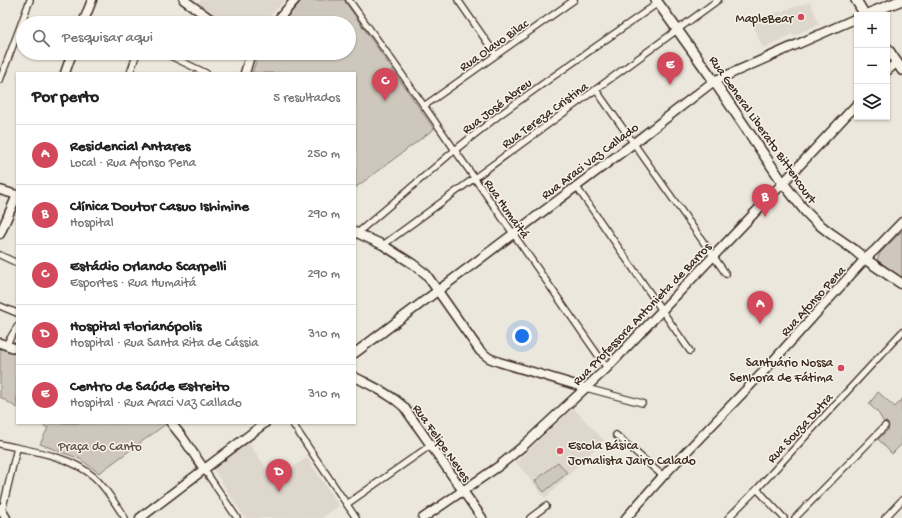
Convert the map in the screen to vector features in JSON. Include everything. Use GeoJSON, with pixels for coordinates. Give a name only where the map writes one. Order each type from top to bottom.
{"type":"FeatureCollection","features":[{"type":"Feature","properties":{"kind":"main road"},"geometry":{"type":"LineString","coordinates":[[856,0],[863,12]]}},
{"type":"Feature","properties":{"kind":"main road"},"geometry":{"type":"LineString","coordinates":[[872,12],[902,0]]}},
{"type":"Feature","properties":{"kind":"main road","name":"Rua General Liberato Bittencourt"},"geometry":{"type":"LineString","coordinates":[[657,2],[714,81],[783,183],[806,212],[816,222],[865,259],[902,284]]}},
{"type":"Feature","properties":{"kind":"main road"},"geometry":{"type":"LineString","coordinates":[[890,52],[902,70]]}},
{"type":"Feature","properties":{"kind":"street"},"geometry":{"type":"LineString","coordinates":[[24,16],[30,0]]}},
{"type":"Feature","properties":{"kind":"street"},"geometry":{"type":"LineString","coordinates":[[86,16],[92,0]]}},
{"type":"Feature","properties":{"kind":"street"},"geometry":{"type":"LineString","coordinates":[[281,16],[295,0]]}},
{"type":"Feature","properties":{"kind":"street","name":"Rua Humaitá"},"geometry":{"type":"LineString","coordinates":[[349,0],[607,368]]}},
{"type":"Feature","properties":{"kind":"street"},"geometry":{"type":"LineString","coordinates":[[458,0],[496,55]]}},
{"type":"Feature","properties":{"kind":"street","name":"Rua Olavo Bilac"},"geometry":{"type":"LineString","coordinates":[[424,106],[574,0]]}},
{"type":"Feature","properties":{"kind":"street","name":"Rua Tereza Cristina"},"geometry":{"type":"LineString","coordinates":[[383,245],[718,0]]}},
{"type":"Feature","properties":{"kind":"street"},"geometry":{"type":"LineString","coordinates":[[190,2],[207,16]]}},
{"type":"Feature","properties":{"kind":"street","name":"Rua José Abreu"},"geometry":{"type":"LineString","coordinates":[[356,233],[482,128],[516,102],[657,2]]}},
{"type":"Feature","properties":{"kind":"street","name":"Rua Araci Vaz Callado"},"geometry":{"type":"LineString","coordinates":[[356,352],[714,81],[854,19]]}},
{"type":"Feature","properties":{"kind":"street"},"geometry":{"type":"LineString","coordinates":[[0,80],[16,37]]}},
{"type":"Feature","properties":{"kind":"street"},"geometry":{"type":"LineString","coordinates":[[65,72],[70,60]]}},
{"type":"Feature","properties":{"kind":"street"},"geometry":{"type":"LineString","coordinates":[[130,72],[135,60]]}},
{"type":"Feature","properties":{"kind":"street"},"geometry":{"type":"LineString","coordinates":[[179,60],[204,72]]}},
{"type":"Feature","properties":{"kind":"street"},"geometry":{"type":"LineString","coordinates":[[244,72],[249,60]]}},
{"type":"Feature","properties":{"kind":"street"},"geometry":{"type":"LineString","coordinates":[[890,69],[897,62]]}},
{"type":"Feature","properties":{"kind":"street"},"geometry":{"type":"LineString","coordinates":[[596,90],[726,274]]}},
{"type":"Feature","properties":{"kind":"street","name":"Rua Professora Antonieta de Barros"},"geometry":{"type":"LineString","coordinates":[[423,518],[504,462],[607,368],[854,107]]}},
{"type":"Feature","properties":{"kind":"street"},"geometry":{"type":"LineString","coordinates":[[576,186],[690,351]]}},
{"type":"Feature","properties":{"kind":"street"},"geometry":{"type":"LineString","coordinates":[[0,190],[16,195]]}},
{"type":"Feature","properties":{"kind":"street"},"geometry":{"type":"LineString","coordinates":[[0,234],[16,197]]}},
{"type":"Feature","properties":{"kind":"street","name":"Rua Afonso Pena"},"geometry":{"type":"LineString","coordinates":[[626,518],[663,476],[766,370],[865,259],[902,222]]}},
{"type":"Feature","properties":{"kind":"street"},"geometry":{"type":"LineString","coordinates":[[356,233],[383,245],[426,274],[480,351],[489,358],[586,388],[642,403]]}},
{"type":"Feature","properties":{"kind":"street"},"geometry":{"type":"LineString","coordinates":[[0,255],[16,263]]}},
{"type":"Feature","properties":{"kind":"street"},"geometry":{"type":"LineString","coordinates":[[0,306],[16,313]]}},
{"type":"Feature","properties":{"kind":"street"},"geometry":{"type":"LineString","coordinates":[[16,328],[3,344],[16,349]]}},
{"type":"Feature","properties":{"kind":"street","name":"Rua Souza Dutra"},"geometry":{"type":"LineString","coordinates":[[728,518],[902,332]]}},
{"type":"Feature","properties":{"kind":"street","name":"Rua Felipe Neves"},"geometry":{"type":"LineString","coordinates":[[356,378],[397,401],[404,407],[482,518]]}},
{"type":"Feature","properties":{"kind":"street"},"geometry":{"type":"LineString","coordinates":[[172,424],[183,438],[237,518]]}},
{"type":"Feature","properties":{"kind":"street"},"geometry":{"type":"LineString","coordinates":[[140,518],[264,424]]}},
{"type":"Feature","properties":{"kind":"street"},"geometry":{"type":"LineString","coordinates":[[293,424],[356,518]]}},
{"type":"Feature","properties":{"kind":"street"},"geometry":{"type":"LineString","coordinates":[[795,518],[885,426]]}},
{"type":"Feature","properties":{"kind":"street"},"geometry":{"type":"LineString","coordinates":[[616,435],[663,476]]}},
{"type":"Feature","properties":{"kind":"street"},"geometry":{"type":"LineString","coordinates":[[0,444],[68,461],[82,468],[103,486],[125,518]]}},
{"type":"Feature","properties":{"kind":"street"},"geometry":{"type":"LineString","coordinates":[[347,504],[431,445]]}},
{"type":"Feature","properties":{"kind":"street"},"geometry":{"type":"LineString","coordinates":[[3,512],[17,448]]}},
{"type":"Feature","properties":{"kind":"street"},"geometry":{"type":"LineString","coordinates":[[756,489],[784,518]]}},
{"type":"Feature","properties":{"kind":"street"},"geometry":{"type":"LineString","coordinates":[[885,518],[902,500]]}},
{"type":"Feature","properties":{"kind":"street"},"geometry":{"type":"LineString","coordinates":[[530,518],[546,506]]}},
{"type":"Feature","properties":{"kind":"shaded area"},"geometry":{"type":"Polygon","coordinates":[[[201,0],[285,0],[270,16],[215,16],[198,4],[201,0]]]}},
{"type":"Feature","properties":{"kind":"shaded area","name":"MapleBear"},"geometry":{"type":"Polygon","coordinates":[[[810,2],[819,24],[793,36],[782,11],[810,2]]]}},
{"type":"Feature","properties":{"kind":"shaded area"},"geometry":{"type":"Polygon","coordinates":[[[781,11],[792,34],[763,48],[751,21],[781,11]]]}},
{"type":"Feature","properties":{"kind":"shaded area","name":"Escola Básica Jornalista Jairo Calado"},"geometry":{"type":"Polygon","coordinates":[[[573,408],[604,440],[545,498],[516,462],[573,408]]]}},
{"type":"Feature","properties":{"kind":"shaded area"},"geometry":{"type":"Polygon","coordinates":[[[247,441],[274,479],[307,458],[339,506],[322,518],[245,518],[212,467],[247,441]]]}},
{"type":"Feature","properties":{"kind":"green space"},"geometry":{"type":"Polygon","coordinates":[[[302,0],[344,0],[355,16],[288,16],[302,0]]]}},
{"type":"Feature","properties":{"kind":"green space"},"geometry":{"type":"Polygon","coordinates":[[[356,17],[434,129],[356,187],[356,72],[252,72],[257,60],[356,60],[356,17]]]}},
{"type":"Feature","properties":{"kind":"green space"},"geometry":{"type":"Polygon","coordinates":[[[902,231],[902,278],[877,260],[880,253],[902,231]]]}},
{"type":"Feature","properties":{"kind":"green space"},"geometry":{"type":"Polygon","coordinates":[[[0,348],[16,354],[16,407],[0,397],[0,348]]]}},
{"type":"Feature","properties":{"kind":"green space"},"geometry":{"type":"Polygon","coordinates":[[[878,392],[895,407],[902,399],[902,444],[892,454],[878,439],[889,429],[879,414],[869,404],[878,392]]]}},
{"type":"Feature","properties":{"kind":"green space","name":"Praça do Canto"},"geometry":{"type":"Polygon","coordinates":[[[41,424],[166,424],[99,473],[80,459],[40,444],[48,428],[41,424]]]}},
{"type":"Feature","properties":{"kind":"green space"},"geometry":{"type":"Polygon","coordinates":[[[558,462],[567,473],[544,492],[535,481],[558,462]]]}},
{"type":"Feature","properties":{"kind":"place","name":"MapleBear"},"geometry":{"type":"Point","coordinates":[801,17]}},
{"type":"Feature","properties":{"kind":"place","name":"Centro de Saúde Estreito"},"geometry":{"type":"Point","coordinates":[670,85]}},
{"type":"Feature","properties":{"kind":"place","name":"Estádio Orlando Scarpelli"},"geometry":{"type":"Point","coordinates":[385,101]}},
{"type":"Feature","properties":{"kind":"place","name":"Clínica Doutor Casuo Ishimine"},"geometry":{"type":"Point","coordinates":[765,217]}},
{"type":"Feature","properties":{"kind":"place","name":"Residencial Antares"},"geometry":{"type":"Point","coordinates":[760,324]}},
{"type":"Feature","properties":{"kind":"place","name":"Santuário Nossa Senhora de Fátima"},"geometry":{"type":"Point","coordinates":[841,368]}},
{"type":"Feature","properties":{"kind":"place","name":"Escola Básica Jornalista Jairo Calado"},"geometry":{"type":"Point","coordinates":[560,451]}},
{"type":"Feature","properties":{"kind":"place","name":"Hospital Florianópolis"},"geometry":{"type":"Point","coordinates":[279,492]}}]}
